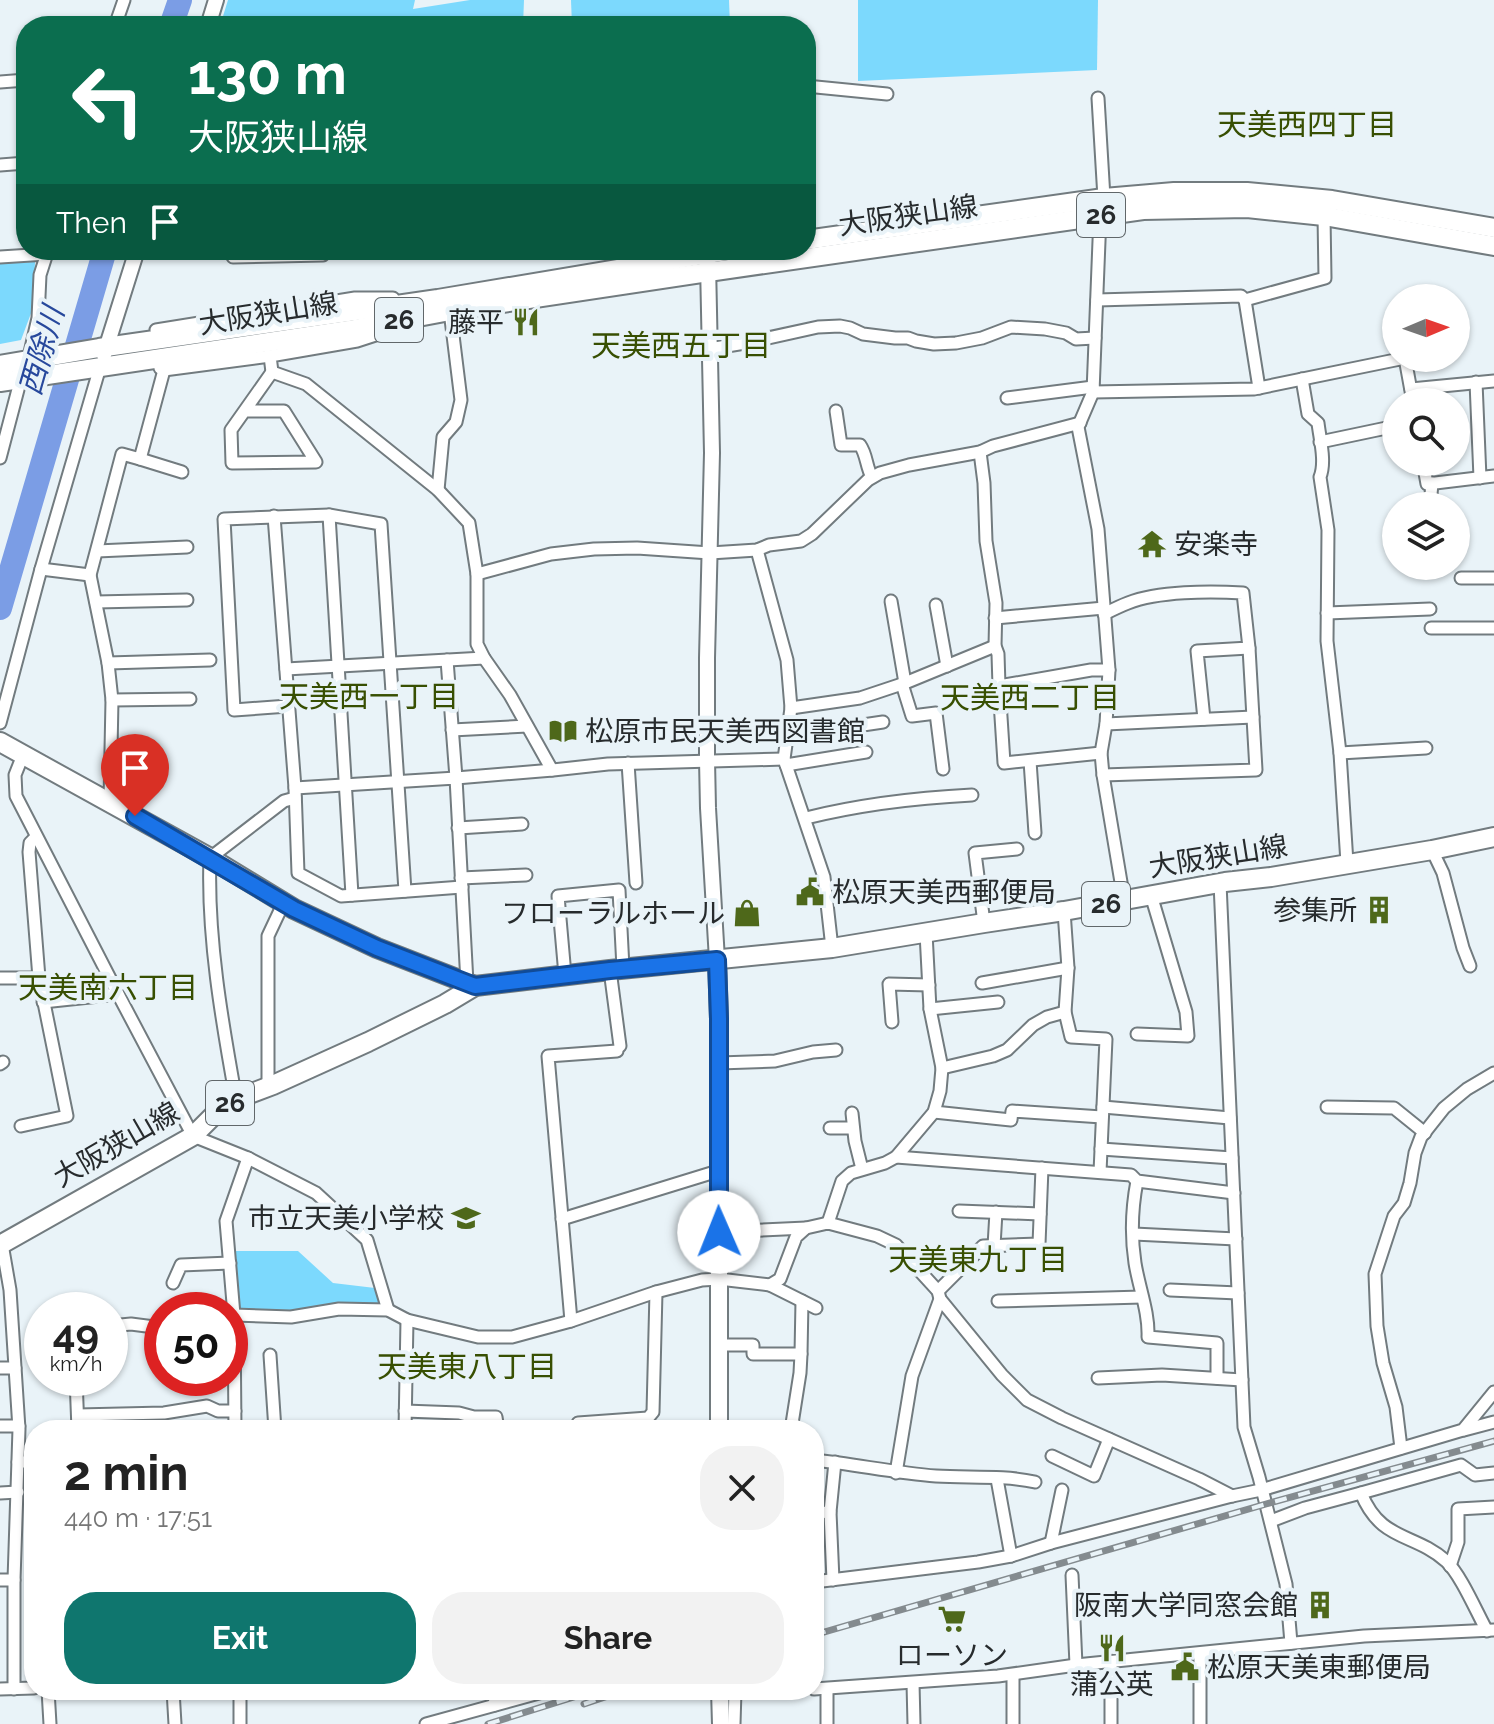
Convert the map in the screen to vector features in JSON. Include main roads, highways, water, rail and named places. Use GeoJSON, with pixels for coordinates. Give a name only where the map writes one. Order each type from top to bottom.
{"type":"FeatureCollection","features":[{"type":"Feature","properties":{"kind":"main road","name":"大阪狭山線"},"geometry":{"type":"LineString","coordinates":[[816,254],[1102,207],[1174,192],[1247,192],[1332,200],[1494,228]]}},
{"type":"Feature","properties":{"kind":"main road","name":"大阪狭山線"},"geometry":{"type":"LineString","coordinates":[[816,239],[1102,207],[1247,208],[1324,216],[1494,246]]}},
{"type":"Feature","properties":{"kind":"main road","name":"大阪狭山線"},"geometry":{"type":"LineString","coordinates":[[0,365],[29,369],[95,368],[349,330],[638,260]]}},
{"type":"Feature","properties":{"kind":"main road","name":"大阪狭山線"},"geometry":{"type":"LineString","coordinates":[[0,382],[29,369],[101,348],[708,272],[781,260]]}},
{"type":"Feature","properties":{"kind":"main road","name":"大阪狭山線"},"geometry":{"type":"LineString","coordinates":[[0,742],[110,801],[284,902],[377,948],[471,984],[832,948],[1271,877],[1494,837]]}},
{"type":"Feature","properties":{"kind":"main road"},"geometry":{"type":"LineString","coordinates":[[717,960],[719,1420]]}},
{"type":"Feature","properties":{"kind":"main road","name":"大阪狭山線"},"geometry":{"type":"LineString","coordinates":[[1,1244],[193,1136],[236,1099],[368,1042],[445,1004],[471,984]]}},
{"type":"Feature","properties":{"kind":"main road"},"geometry":{"type":"LineString","coordinates":[[721,1724],[724,1700]]}},
{"type":"Feature","properties":{"kind":"waterway","name":"西除川"},"geometry":{"type":"LineString","coordinates":[[174,16],[180,0]]}},
{"type":"Feature","properties":{"kind":"waterway","name":"西除川"},"geometry":{"type":"LineString","coordinates":[[0,608],[102,260]]}},
{"type":"Feature","properties":{"kind":"railway"},"geometry":{"type":"LineString","coordinates":[[824,1632],[1494,1441]]}},
{"type":"Feature","properties":{"kind":"railway"},"geometry":{"type":"LineString","coordinates":[[488,1724],[564,1700]]}},
{"type":"Feature","properties":{"kind":"railway"},"geometry":{"type":"LineString","coordinates":[[584,1704],[596,1700]]}},
{"type":"Feature","properties":{"kind":"place","name":"藤平"},"geometry":{"type":"Point","coordinates":[526,322]}},
{"type":"Feature","properties":{"kind":"place","name":"安楽寺"},"geometry":{"type":"Point","coordinates":[1152,544]}},
{"type":"Feature","properties":{"kind":"place","name":"松原市民天美西図書館"},"geometry":{"type":"Point","coordinates":[563,731]}},
{"type":"Feature","properties":{"kind":"place","name":"松原天美西郵便局"},"geometry":{"type":"Point","coordinates":[810,892]}},
{"type":"Feature","properties":{"kind":"place","name":"参集所"},"geometry":{"type":"Point","coordinates":[1379,910]}},
{"type":"Feature","properties":{"kind":"place","name":"フローラルホール"},"geometry":{"type":"Point","coordinates":[747,913]}},
{"type":"Feature","properties":{"kind":"place","name":"市立天美小学校"},"geometry":{"type":"Point","coordinates":[466,1218]}},
{"type":"Feature","properties":{"kind":"place","name":"阪南大学同窓会館"},"geometry":{"type":"Point","coordinates":[1320,1605]}},
{"type":"Feature","properties":{"kind":"place","name":"ローソン"},"geometry":{"type":"Point","coordinates":[952,1619]}},
{"type":"Feature","properties":{"kind":"place","name":"蒲公英"},"geometry":{"type":"Point","coordinates":[1112,1648]}},
{"type":"Feature","properties":{"kind":"place","name":"松原天美東郵便局"},"geometry":{"type":"Point","coordinates":[1185,1667]}},
{"type":"Feature","properties":{"kind":"district","name":"天美西四丁目"},"geometry":{"type":"Point","coordinates":[1307,125]}},
{"type":"Feature","properties":{"kind":"district","name":"天美西五丁目"},"geometry":{"type":"Point","coordinates":[681,346]}},
{"type":"Feature","properties":{"kind":"district","name":"天美西一丁目"},"geometry":{"type":"Point","coordinates":[369,697]}},
{"type":"Feature","properties":{"kind":"district","name":"天美西二丁目"},"geometry":{"type":"Point","coordinates":[1030,698]}},
{"type":"Feature","properties":{"kind":"district","name":"天美南六丁目"},"geometry":{"type":"Point","coordinates":[108,988]}},
{"type":"Feature","properties":{"kind":"district","name":"天美東九丁目"},"geometry":{"type":"Point","coordinates":[978,1260]}},
{"type":"Feature","properties":{"kind":"district","name":"天美東八丁目"},"geometry":{"type":"Point","coordinates":[467,1367]}}]}
